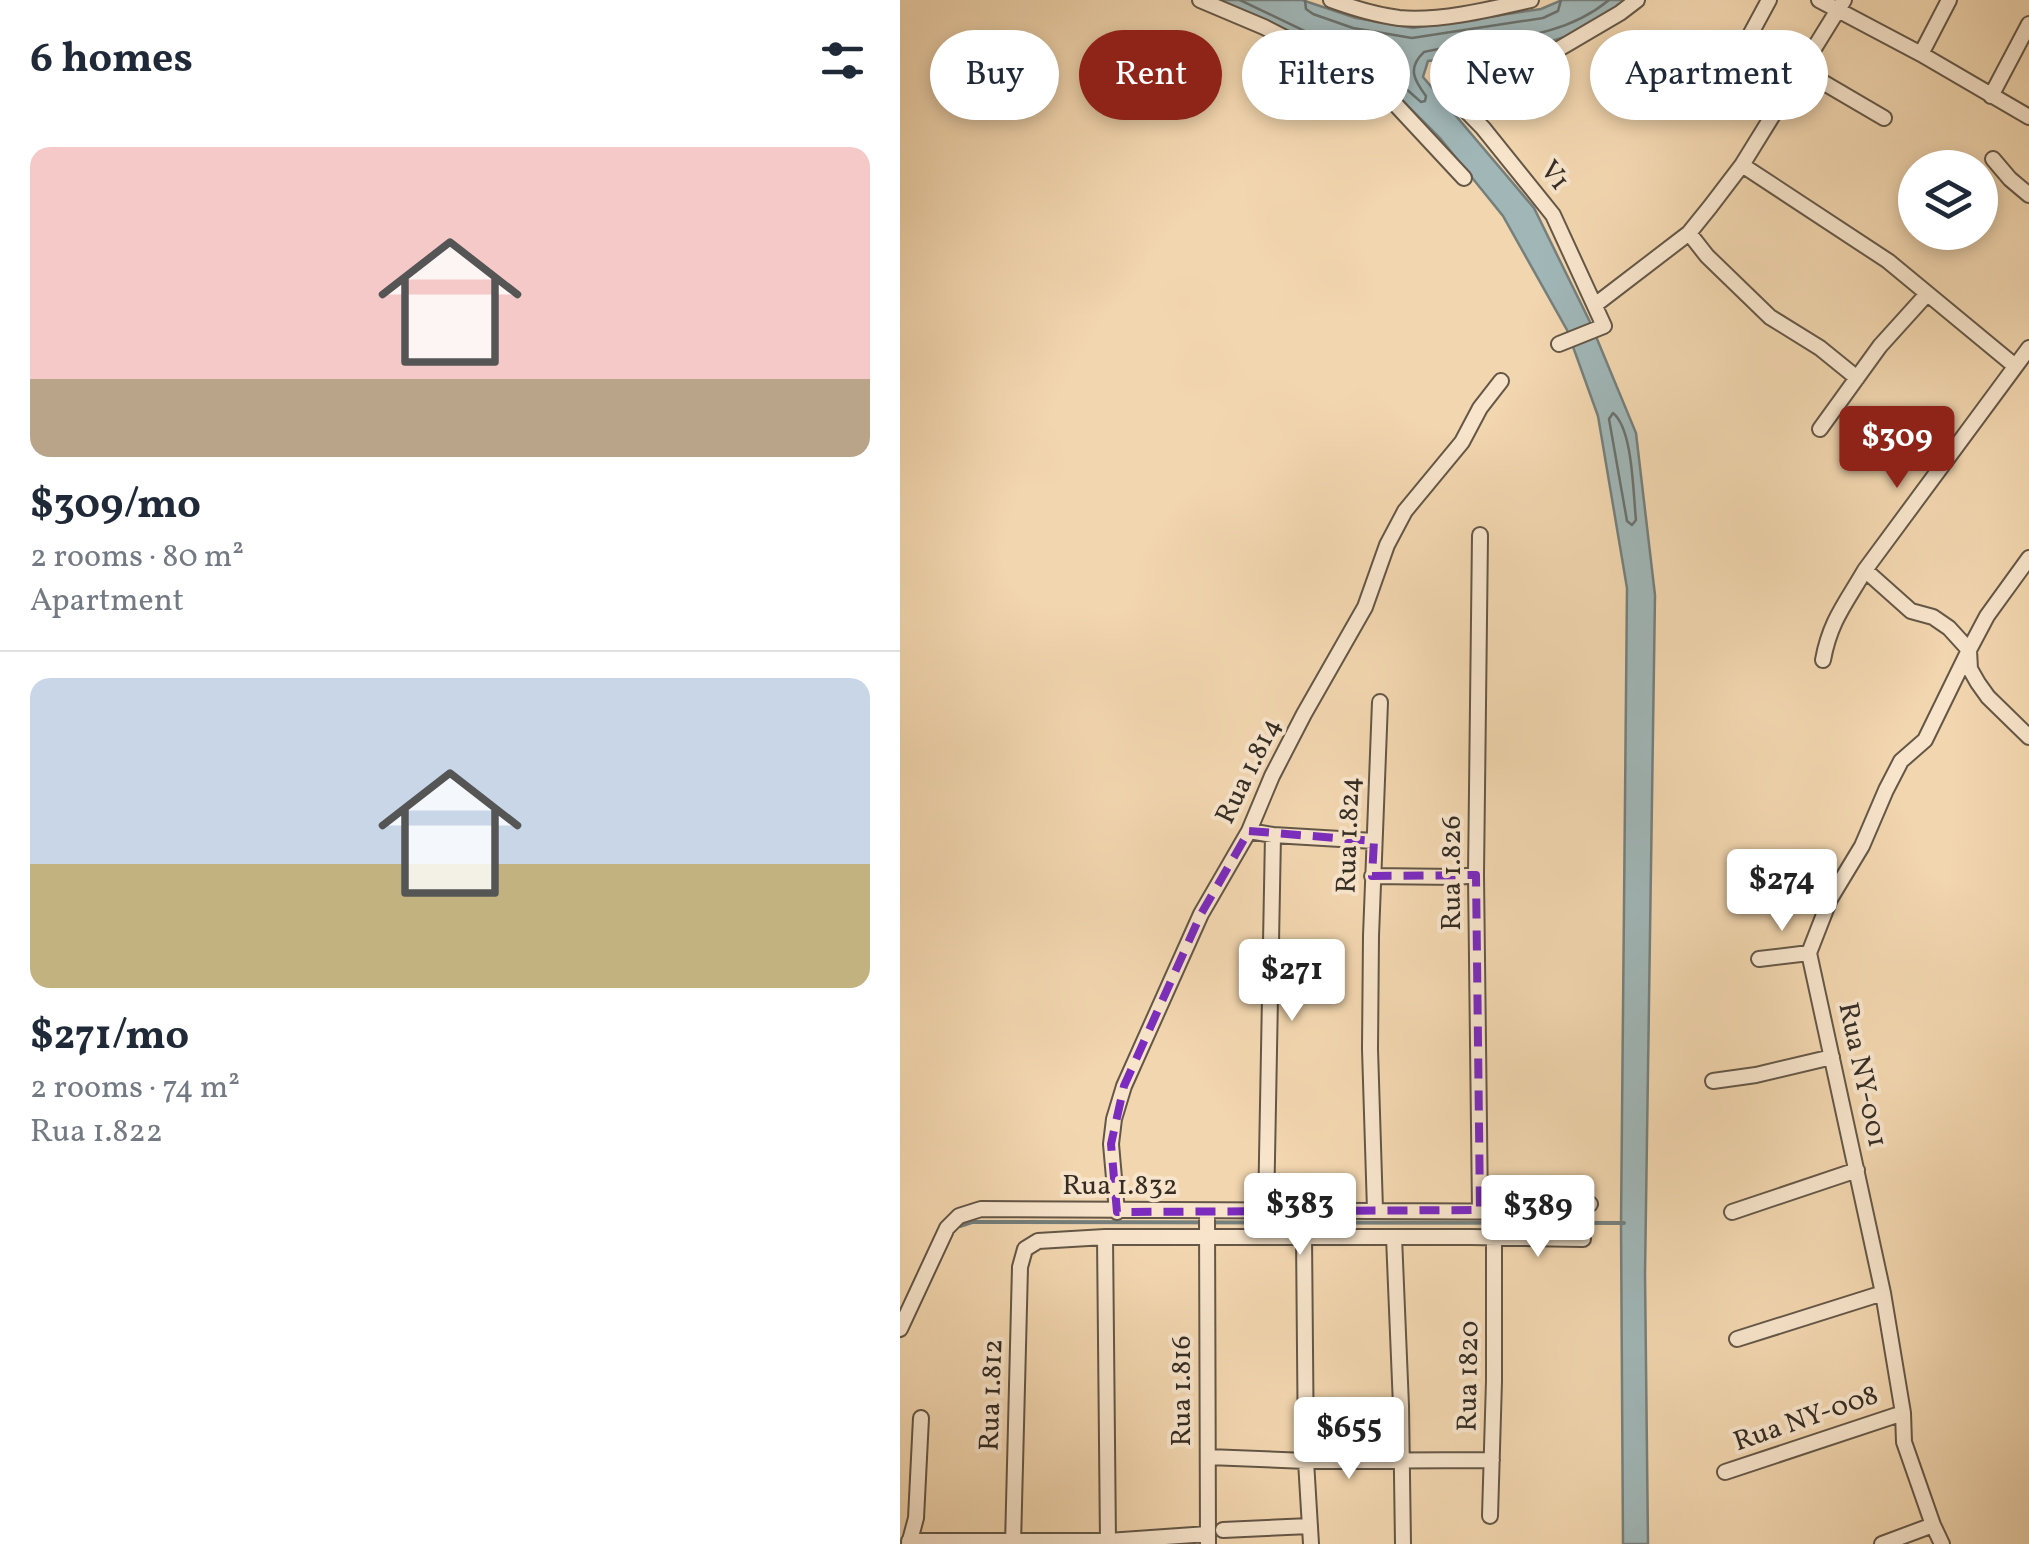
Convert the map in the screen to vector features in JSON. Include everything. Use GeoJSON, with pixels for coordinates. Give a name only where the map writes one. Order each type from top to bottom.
{"type":"FeatureCollection","features":[{"type":"Feature","properties":{"kind":"street"},"geometry":{"type":"LineString","coordinates":[[1200,0],[1264,26],[1384,91],[1464,178]]}},
{"type":"Feature","properties":{"kind":"street"},"geometry":{"type":"LineString","coordinates":[[1331,0],[1357,10],[1402,18],[1488,10],[1531,0]]}},
{"type":"Feature","properties":{"kind":"street","name":"V1"},"geometry":{"type":"LineString","coordinates":[[1595,305],[1554,215],[1483,128],[1441,85],[1439,74],[1445,67],[1557,50],[1636,0]]}},
{"type":"Feature","properties":{"kind":"street"},"geometry":{"type":"LineString","coordinates":[[1752,30],[1770,0]]}},
{"type":"Feature","properties":{"kind":"street"},"geometry":{"type":"LineString","coordinates":[[1819,0],[1841,6],[2029,118]]}},
{"type":"Feature","properties":{"kind":"street"},"geometry":{"type":"LineString","coordinates":[[1921,54],[1949,0]]}},
{"type":"Feature","properties":{"kind":"street"},"geometry":{"type":"LineString","coordinates":[[1826,30],[1841,6]]}},
{"type":"Feature","properties":{"kind":"street"},"geometry":{"type":"LineString","coordinates":[[1991,96],[2029,24]]}},
{"type":"Feature","properties":{"kind":"street"},"geometry":{"type":"LineString","coordinates":[[1828,85],[1884,118]]}},
{"type":"Feature","properties":{"kind":"street"},"geometry":{"type":"LineString","coordinates":[[1562,343],[1604,326],[1595,305],[1689,233],[1770,120]]}},
{"type":"Feature","properties":{"kind":"street"},"geometry":{"type":"LineString","coordinates":[[1742,164],[1888,261],[2015,366]]}},
{"type":"Feature","properties":{"kind":"street"},"geometry":{"type":"LineString","coordinates":[[1998,166],[2029,195]]}},
{"type":"Feature","properties":{"kind":"street"},"geometry":{"type":"LineString","coordinates":[[1689,233],[1707,256],[1770,317],[1820,348],[1857,378]]}},
{"type":"Feature","properties":{"kind":"street"},"geometry":{"type":"LineString","coordinates":[[1820,429],[1880,346],[1927,294]]}},
{"type":"Feature","properties":{"kind":"street"},"geometry":{"type":"LineString","coordinates":[[1823,660],[1838,610],[1864,570],[2029,348]]}},
{"type":"Feature","properties":{"kind":"street","name":"Rua 1.814"},"geometry":{"type":"LineString","coordinates":[[1117,1212],[1111,1144],[1114,1119],[1124,1086],[1201,914],[1249,831],[1304,714],[1366,607],[1387,545],[1404,511],[1462,442],[1480,408],[1501,381]]}},
{"type":"Feature","properties":{"kind":"street","name":"Rua 1.826"},"geometry":{"type":"LineString","coordinates":[[1480,535],[1476,875],[1480,1210]]}},
{"type":"Feature","properties":{"kind":"street"},"geometry":{"type":"LineString","coordinates":[[1759,959],[1810,953],[1830,899],[1862,846],[1901,761],[1925,740],[1988,616],[2029,558]]}},
{"type":"Feature","properties":{"kind":"street"},"geometry":{"type":"LineString","coordinates":[[1864,570],[1911,611],[1932,617],[1949,628],[1970,650],[1970,669],[1988,697],[2029,737]]}},
{"type":"Feature","properties":{"kind":"street","name":"Rua 1.824"},"geometry":{"type":"LineString","coordinates":[[1375,1210],[1370,1049],[1380,702]]}},
{"type":"Feature","properties":{"kind":"street"},"geometry":{"type":"LineString","coordinates":[[1249,831],[1374,841]]}},
{"type":"Feature","properties":{"kind":"street"},"geometry":{"type":"LineString","coordinates":[[1266,1212],[1274,835]]}},
{"type":"Feature","properties":{"kind":"street"},"geometry":{"type":"LineString","coordinates":[[1372,876],[1476,875]]}},
{"type":"Feature","properties":{"kind":"street","name":"Rua NY-001"},"geometry":{"type":"LineString","coordinates":[[1810,953],[1883,1293],[1903,1413],[1904,1442],[1942,1544]]}},
{"type":"Feature","properties":{"kind":"street"},"geometry":{"type":"LineString","coordinates":[[1713,1082],[1832,1057]]}},
{"type":"Feature","properties":{"kind":"street"},"geometry":{"type":"LineString","coordinates":[[1732,1212],[1857,1170]]}},
{"type":"Feature","properties":{"kind":"street","name":"Rua 1.832"},"geometry":{"type":"LineString","coordinates":[[900,1329],[947,1228],[958,1216],[981,1210],[1574,1212],[1590,1204]]}},
{"type":"Feature","properties":{"kind":"street","name":"Rua 1.816"},"geometry":{"type":"LineString","coordinates":[[1207,1212],[1208,1457],[1213,1536]]}},
{"type":"Feature","properties":{"kind":"street"},"geometry":{"type":"LineString","coordinates":[[1304,1236],[1306,1461],[1311,1544]]}},
{"type":"Feature","properties":{"kind":"street"},"geometry":{"type":"LineString","coordinates":[[1394,1236],[1403,1544]]}},
{"type":"Feature","properties":{"kind":"street"},"geometry":{"type":"LineString","coordinates":[[1108,1542],[1105,1237],[1583,1239]]}},
{"type":"Feature","properties":{"kind":"street","name":"Rua 1.812"},"geometry":{"type":"LineString","coordinates":[[1013,1542],[1020,1267],[1026,1248],[1038,1241],[1105,1237]]}},
{"type":"Feature","properties":{"kind":"street","name":"Rua 1820"},"geometry":{"type":"LineString","coordinates":[[1490,1516],[1494,1237]]}},
{"type":"Feature","properties":{"kind":"street"},"geometry":{"type":"LineString","coordinates":[[1737,1340],[1883,1293]]}},
{"type":"Feature","properties":{"kind":"street","name":"Rua NY-008"},"geometry":{"type":"LineString","coordinates":[[1724,1472],[1903,1413]]}},
{"type":"Feature","properties":{"kind":"street"},"geometry":{"type":"LineString","coordinates":[[921,1418],[916,1518],[908,1543],[1108,1542],[1310,1526]]}},
{"type":"Feature","properties":{"kind":"street"},"geometry":{"type":"LineString","coordinates":[[1208,1457],[1492,1460]]}},
{"type":"Feature","properties":{"kind":"street"},"geometry":{"type":"LineString","coordinates":[[1882,1544],[1933,1525]]}},
{"type":"Feature","properties":{"kind":"highlighted area"},"geometry":{"type":"Polygon","coordinates":[[[1249,831],[1374,841],[1372,876],[1476,875],[1480,1210],[1117,1212],[1111,1144],[1124,1086],[1201,914],[1249,831]]]}},
{"type":"Feature","properties":{"kind":"water"},"geometry":{"type":"Polygon","coordinates":[[[1216,0],[1302,0],[1356,18],[1413,28],[1541,9],[1562,0],[1625,0],[1594,24],[1570,35],[1570,30],[1430,30],[1430,61],[1423,77],[1430,85],[1430,120],[1459,120],[1534,208],[1590,322],[1636,433],[1655,595],[1645,1274],[1648,1544],[1623,1544],[1621,1223],[1627,588],[1598,416],[1567,330],[1503,216],[1440,138],[1410,108],[1410,30],[1280,30],[1216,0]]]}},
{"type":"Feature","properties":{"kind":"waterway"},"geometry":{"type":"LineString","coordinates":[[960,1226],[972,1222],[1624,1223]]}}]}
